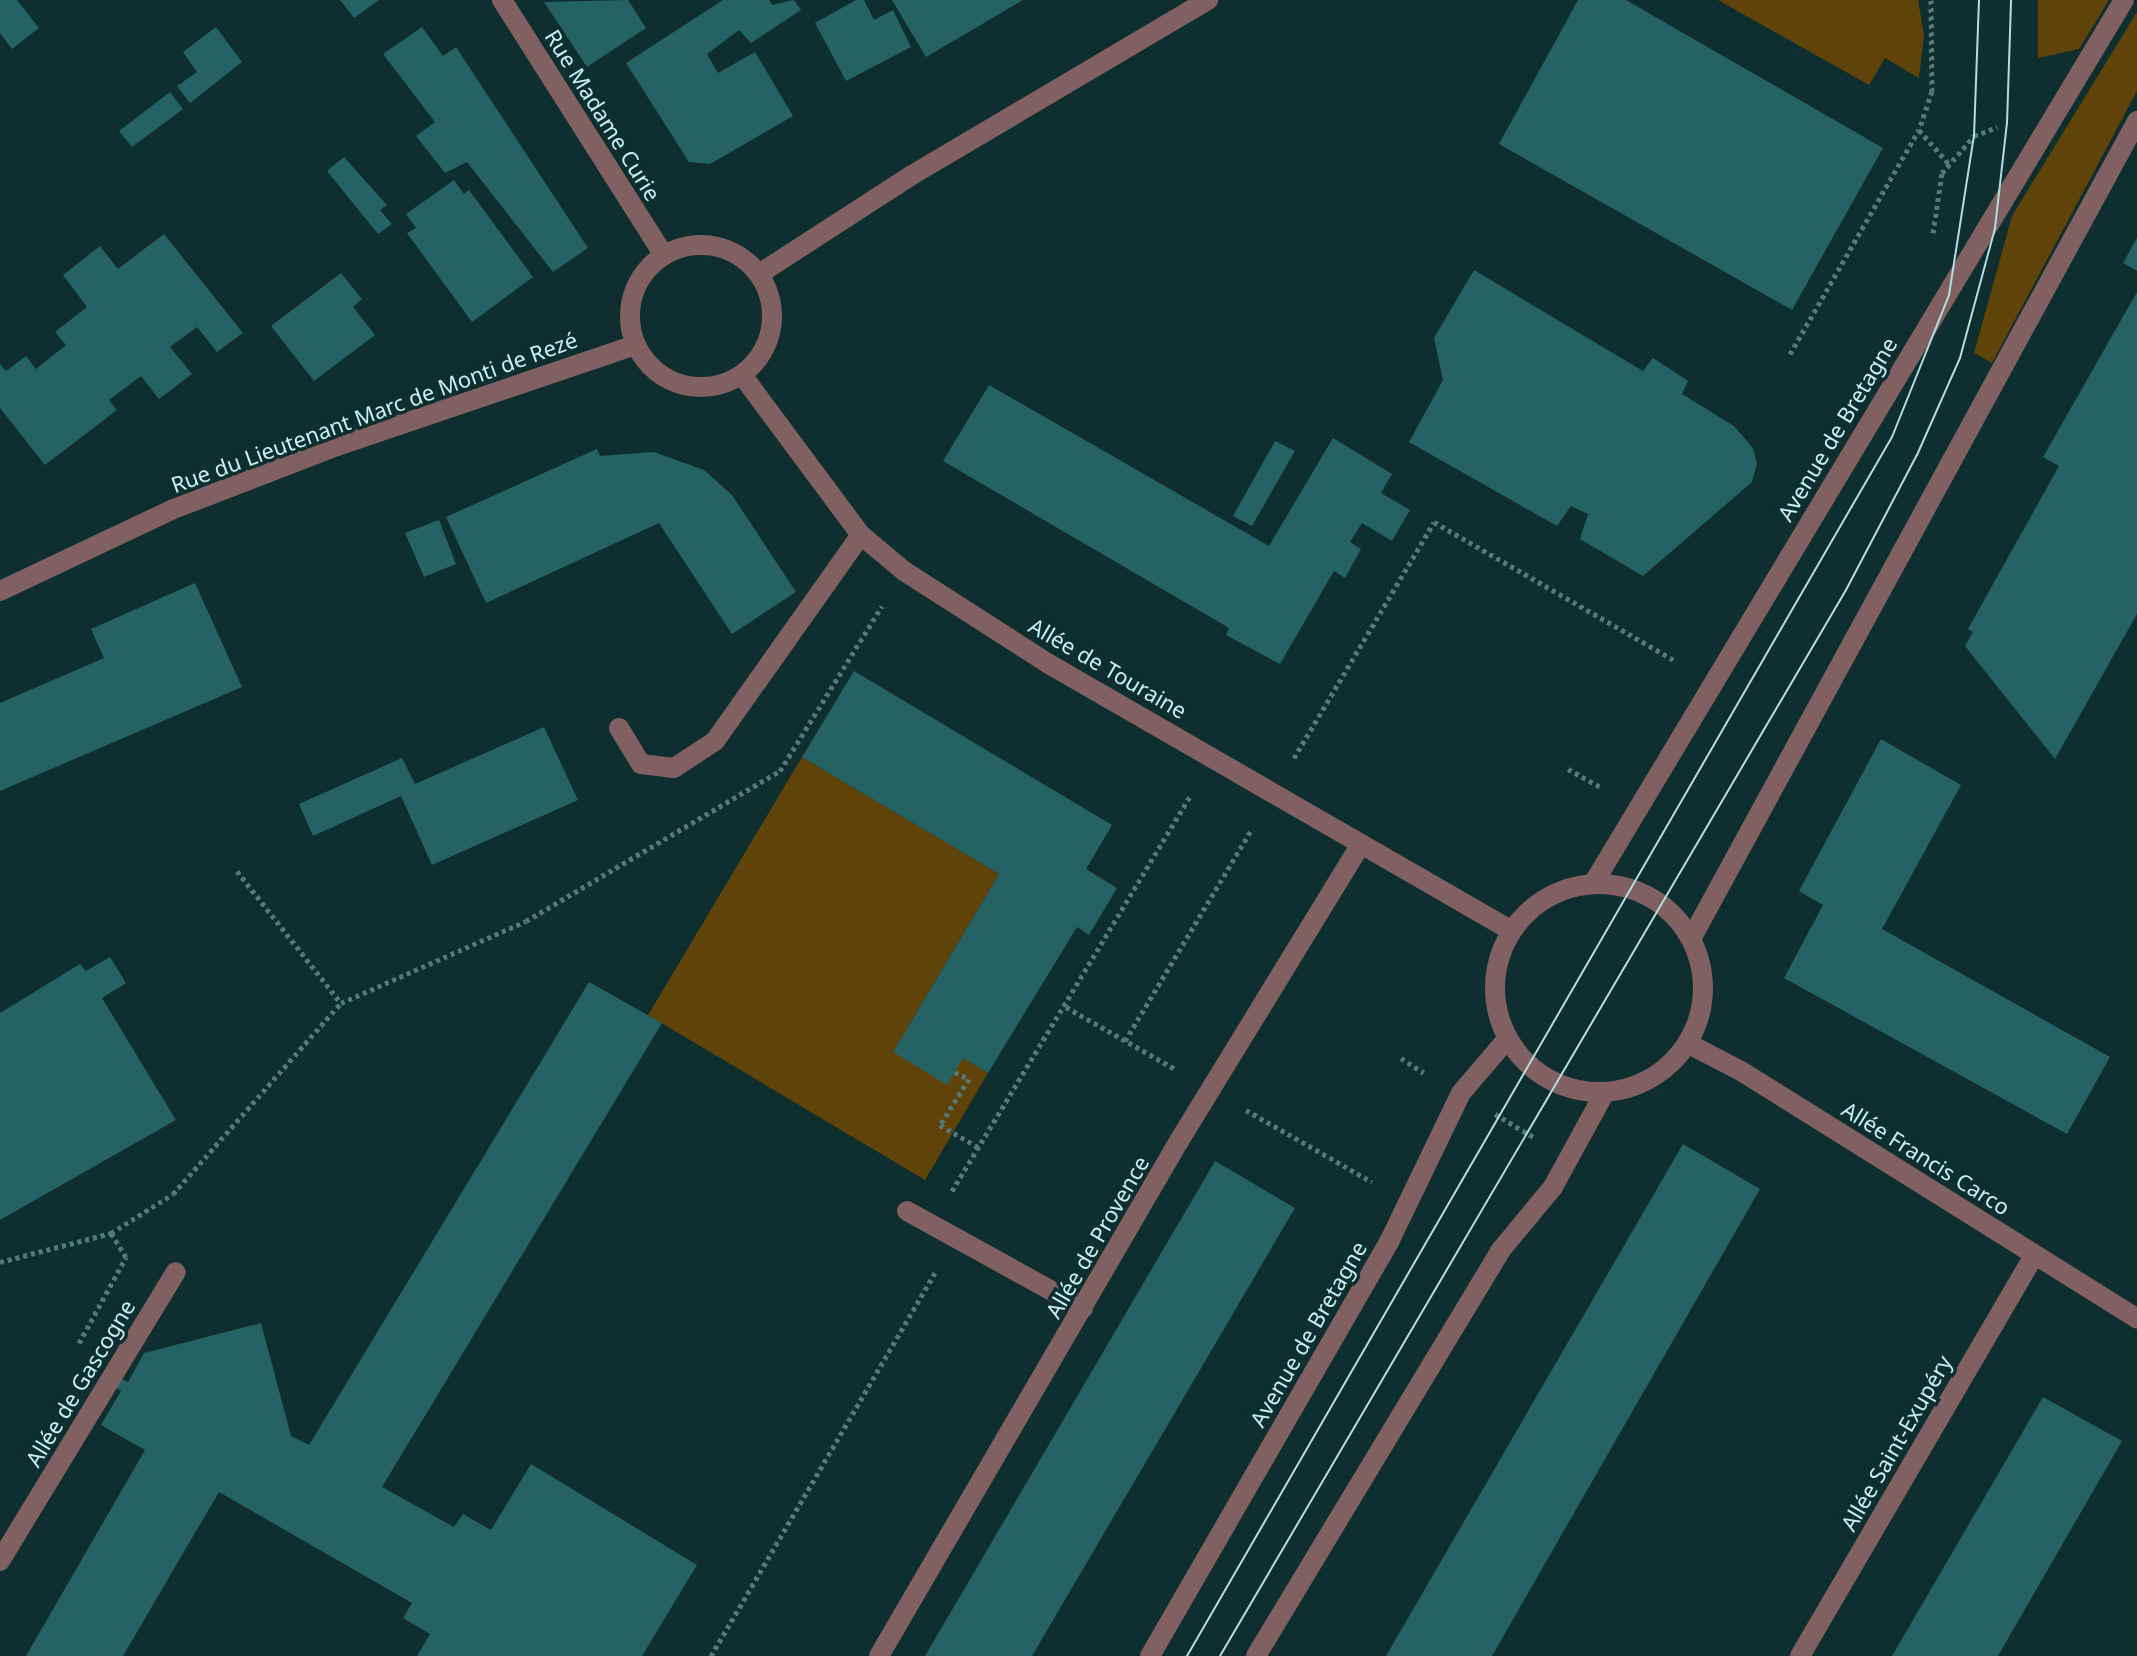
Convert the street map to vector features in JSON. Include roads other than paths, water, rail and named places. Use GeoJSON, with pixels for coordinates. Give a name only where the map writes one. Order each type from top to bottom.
{"type":"FeatureCollection","features":[{"type":"Feature","properties":{"kind":"street","name":"Rue Madame Curie"},"geometry":{"type":"LineString","coordinates":[[502,0],[664,255]]}},
{"type":"Feature","properties":{"kind":"street"},"geometry":{"type":"LineString","coordinates":[[759,274],[912,175],[1208,0]]}},
{"type":"Feature","properties":{"kind":"street","name":"Avenue de Bretagne"},"geometry":{"type":"LineString","coordinates":[[1593,884],[2124,0]]}},
{"type":"Feature","properties":{"kind":"street"},"geometry":{"type":"LineString","coordinates":[[1691,939],[2137,121]]}},
{"type":"Feature","properties":{"kind":"street"},"geometry":{"type":"LineString","coordinates":[[683,247],[715,247],[744,260],[759,274],[770,295],[769,339],[759,359],[742,375],[703,389],[682,386],[647,364],[635,345],[630,326],[636,285],[664,255],[683,247]]}},
{"type":"Feature","properties":{"kind":"street","name":"Rue du Lieutenant Marc de Monti de Rezé"},"geometry":{"type":"LineString","coordinates":[[0,591],[171,510],[337,446],[635,345]]}},
{"type":"Feature","properties":{"kind":"street","name":"Allée de Touraine"},"geometry":{"type":"LineString","coordinates":[[742,375],[861,535],[904,571],[1049,664],[1512,931]]}},
{"type":"Feature","properties":{"kind":"street"},"geometry":{"type":"LineString","coordinates":[[619,728],[641,764],[674,768],[715,741],[861,535]]}},
{"type":"Feature","properties":{"kind":"street","name":"Allée de Provence"},"geometry":{"type":"LineString","coordinates":[[879,1656],[1211,1090],[1361,844]]}},
{"type":"Feature","properties":{"kind":"street"},"geometry":{"type":"LineString","coordinates":[[1593,884],[1648,896],[1691,939],[1702,977],[1701,1006],[1687,1043],[1655,1075],[1605,1092],[1549,1080],[1508,1038],[1497,1012],[1495,982],[1512,931],[1543,901],[1593,884]]}},
{"type":"Feature","properties":{"kind":"street","name":"Avenue de Bretagne"},"geometry":{"type":"LineString","coordinates":[[1150,1656],[1389,1242],[1461,1093],[1508,1038]]}},
{"type":"Feature","properties":{"kind":"street","name":"Allée Francis Carco"},"geometry":{"type":"LineString","coordinates":[[1687,1043],[1741,1071],[2137,1318]]}},
{"type":"Feature","properties":{"kind":"street"},"geometry":{"type":"LineString","coordinates":[[1256,1656],[1500,1251],[1570,1159],[1605,1092]]}},
{"type":"Feature","properties":{"kind":"street"},"geometry":{"type":"LineString","coordinates":[[907,1211],[1083,1308]]}},
{"type":"Feature","properties":{"kind":"street","name":"Allée Saint-Exupéry"},"geometry":{"type":"LineString","coordinates":[[1800,1656],[2034,1255]]}},
{"type":"Feature","properties":{"kind":"street","name":"Allée de Gascogne"},"geometry":{"type":"LineString","coordinates":[[0,1561],[176,1272]]}},
{"type":"Feature","properties":{"kind":"tram line"},"geometry":{"type":"LineString","coordinates":[[1187,1656],[1892,437],[1949,295],[1974,136],[1979,0]]}},
{"type":"Feature","properties":{"kind":"tram line"},"geometry":{"type":"LineString","coordinates":[[1220,1656],[1846,590],[1917,455],[1960,358],[1995,228],[2007,123],[2011,0]]}}]}
